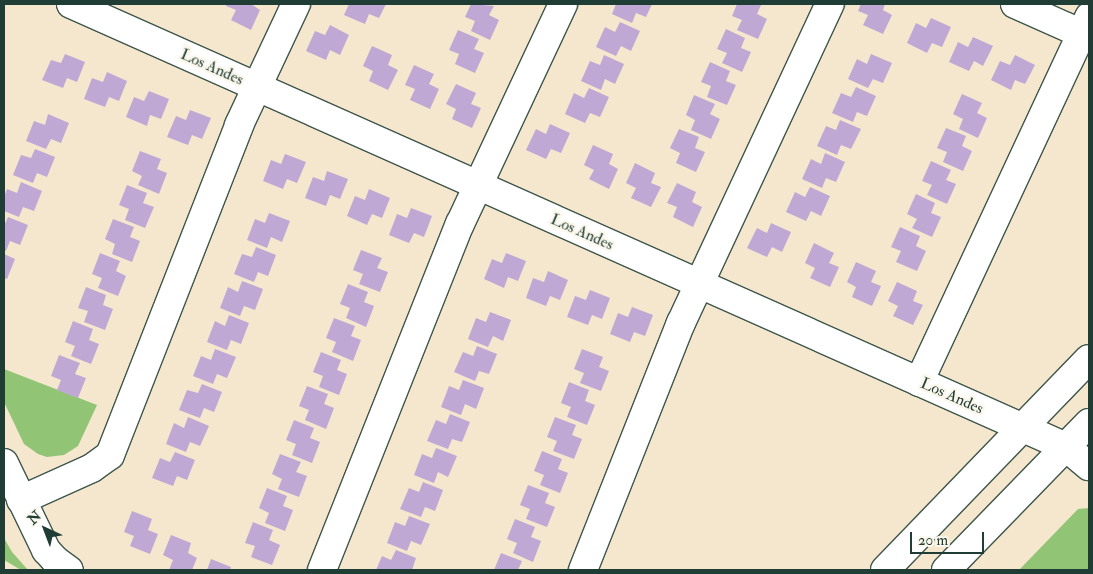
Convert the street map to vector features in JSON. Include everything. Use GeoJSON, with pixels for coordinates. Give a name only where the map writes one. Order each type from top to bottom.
{"type":"FeatureCollection","features":[{"type":"Feature","properties":{"kind":"street","name":"Los Andes"},"geometry":{"type":"LineString","coordinates":[[71,4],[1066,447],[1089,466]]}},
{"type":"Feature","properties":{"kind":"street"},"geometry":{"type":"LineString","coordinates":[[21,500],[92,468],[110,455],[239,125],[296,4]]}},
{"type":"Feature","properties":{"kind":"street"},"geometry":{"type":"LineString","coordinates":[[322,570],[460,224],[562,4]]}},
{"type":"Feature","properties":{"kind":"street"},"geometry":{"type":"LineString","coordinates":[[583,570],[678,332],[830,4]]}},
{"type":"Feature","properties":{"kind":"street"},"geometry":{"type":"LineString","coordinates":[[920,382],[1087,29],[1015,4]]}},
{"type":"Feature","properties":{"kind":"street"},"geometry":{"type":"LineString","coordinates":[[885,570],[1089,359]]}},
{"type":"Feature","properties":{"kind":"street"},"geometry":{"type":"LineString","coordinates":[[946,570],[1089,423]]}},
{"type":"Feature","properties":{"kind":"street"},"geometry":{"type":"LineString","coordinates":[[4,462],[46,550],[55,560],[69,570]]}},
{"type":"Feature","properties":{"kind":"green space"},"geometry":{"type":"Polygon","coordinates":[[[4,369],[97,405],[78,446],[64,455],[47,457],[38,454],[24,444],[4,402],[4,369]]]}},
{"type":"Feature","properties":{"kind":"green space"},"geometry":{"type":"Polygon","coordinates":[[[1089,508],[1089,570],[1019,570],[1078,509],[1089,508]]]}},
{"type":"Feature","properties":{"kind":"green space"},"geometry":{"type":"Polygon","coordinates":[[[4,538],[12,552],[28,570],[21,570],[4,560],[4,538]]]}},
{"type":"Feature","properties":{"kind":"building"},"geometry":{"type":"Polygon","coordinates":[[[227,4],[251,4],[260,10],[251,30],[231,20],[236,10],[226,6],[227,4]]]}},
{"type":"Feature","properties":{"kind":"building"},"geometry":{"type":"Polygon","coordinates":[[[349,4],[386,4],[379,18],[369,14],[365,24],[344,15],[349,4]]]}},
{"type":"Feature","properties":{"kind":"building"},"geometry":{"type":"Polygon","coordinates":[[[471,4],[494,6],[489,15],[499,20],[490,40],[471,31],[475,21],[465,17],[471,4]]]}},
{"type":"Feature","properties":{"kind":"building"},"geometry":{"type":"Polygon","coordinates":[[[616,4],[652,4],[646,17],[636,13],[632,23],[612,14],[616,4]]]}},
{"type":"Feature","properties":{"kind":"building"},"geometry":{"type":"Polygon","coordinates":[[[737,4],[761,5],[757,14],[767,19],[758,39],[737,30],[742,20],[732,16],[737,4]]]}},
{"type":"Feature","properties":{"kind":"building"},"geometry":{"type":"Polygon","coordinates":[[[861,4],[885,4],[883,10],[892,15],[883,34],[863,25],[868,15],[858,11],[861,4]]]}},
{"type":"Feature","properties":{"kind":"building"},"geometry":{"type":"Polygon","coordinates":[[[931,18],[951,27],[942,47],[932,43],[927,53],[907,43],[916,23],[926,28],[931,18]]]}},
{"type":"Feature","properties":{"kind":"building"},"geometry":{"type":"Polygon","coordinates":[[[620,22],[640,31],[631,51],[621,46],[616,56],[596,47],[605,27],[615,32],[620,22]]]}},
{"type":"Feature","properties":{"kind":"building"},"geometry":{"type":"Polygon","coordinates":[[[330,25],[349,35],[340,55],[330,50],[326,60],[306,51],[315,31],[325,35],[330,25]]]}},
{"type":"Feature","properties":{"kind":"building"},"geometry":{"type":"Polygon","coordinates":[[[726,29],[745,38],[741,48],[751,52],[742,72],[722,63],[727,53],[717,49],[726,29]]]}},
{"type":"Feature","properties":{"kind":"building"},"geometry":{"type":"Polygon","coordinates":[[[458,30],[479,39],[474,49],[484,53],[475,73],[455,64],[459,54],[449,50],[458,30]]]}},
{"type":"Feature","properties":{"kind":"building"},"geometry":{"type":"Polygon","coordinates":[[[973,37],[993,46],[983,66],[974,61],[969,71],[949,62],[958,42],[968,47],[973,37]]]}},
{"type":"Feature","properties":{"kind":"building"},"geometry":{"type":"Polygon","coordinates":[[[372,46],[392,55],[388,65],[398,70],[388,90],[369,81],[373,71],[363,66],[372,46]]]}},
{"type":"Feature","properties":{"kind":"building"},"geometry":{"type":"Polygon","coordinates":[[[65,54],[85,62],[77,82],[67,78],[63,88],[42,80],[51,60],[61,63],[65,54]]]}},
{"type":"Feature","properties":{"kind":"building"},"geometry":{"type":"Polygon","coordinates":[[[871,54],[892,63],[883,83],[873,79],[868,88],[848,79],[857,59],[867,64],[871,54]]]}},
{"type":"Feature","properties":{"kind":"building"},"geometry":{"type":"Polygon","coordinates":[[[604,55],[624,64],[615,84],[605,79],[601,90],[581,81],[590,61],[600,65],[604,55]]]}},
{"type":"Feature","properties":{"kind":"building"},"geometry":{"type":"Polygon","coordinates":[[[1015,55],[1035,65],[1025,84],[1015,80],[1011,90],[991,80],[1000,61],[1010,65],[1015,55]]]}},
{"type":"Feature","properties":{"kind":"building"},"geometry":{"type":"Polygon","coordinates":[[[710,62],[730,71],[726,81],[736,85],[727,105],[707,97],[711,86],[701,82],[710,62]]]}},
{"type":"Feature","properties":{"kind":"building"},"geometry":{"type":"Polygon","coordinates":[[[414,65],[434,74],[429,84],[439,89],[430,109],[410,100],[415,89],[405,85],[414,65]]]}},
{"type":"Feature","properties":{"kind":"building"},"geometry":{"type":"Polygon","coordinates":[[[107,72],[127,81],[119,101],[109,97],[105,107],[84,99],[92,78],[103,82],[107,72]]]}},
{"type":"Feature","properties":{"kind":"building"},"geometry":{"type":"Polygon","coordinates":[[[456,84],[476,93],[471,104],[481,108],[472,128],[452,119],[456,109],[446,104],[456,84]]]}},
{"type":"Feature","properties":{"kind":"building"},"geometry":{"type":"Polygon","coordinates":[[[856,87],[876,96],[867,116],[857,112],[853,122],[832,113],[841,93],[851,97],[856,87]]]}},
{"type":"Feature","properties":{"kind":"building"},"geometry":{"type":"Polygon","coordinates":[[[589,88],[609,97],[600,117],[590,113],[585,123],[565,114],[574,93],[584,98],[589,88]]]}},
{"type":"Feature","properties":{"kind":"building"},"geometry":{"type":"Polygon","coordinates":[[[149,91],[169,99],[161,119],[150,115],[147,126],[126,117],[134,97],[144,101],[149,91]]]}},
{"type":"Feature","properties":{"kind":"building"},"geometry":{"type":"Polygon","coordinates":[[[962,94],[982,103],[977,113],[987,118],[978,138],[959,129],[963,119],[953,114],[962,94]]]}},
{"type":"Feature","properties":{"kind":"building"},"geometry":{"type":"Polygon","coordinates":[[[694,95],[715,104],[710,114],[720,119],[711,139],[691,130],[695,120],[686,115],[694,95]]]}},
{"type":"Feature","properties":{"kind":"building"},"geometry":{"type":"Polygon","coordinates":[[[190,110],[211,118],[202,139],[192,135],[188,145],[167,137],[176,116],[186,120],[190,110]]]}},
{"type":"Feature","properties":{"kind":"building"},"geometry":{"type":"Polygon","coordinates":[[[48,114],[69,123],[61,143],[51,139],[46,149],[26,141],[34,121],[45,125],[48,114]]]}},
{"type":"Feature","properties":{"kind":"building"},"geometry":{"type":"Polygon","coordinates":[[[840,120],[861,129],[851,149],[841,145],[837,155],[817,146],[826,126],[836,130],[840,120]]]}},
{"type":"Feature","properties":{"kind":"building"},"geometry":{"type":"Polygon","coordinates":[[[550,124],[570,133],[561,153],[551,149],[546,159],[526,150],[536,129],[546,134],[550,124]]]}},
{"type":"Feature","properties":{"kind":"building"},"geometry":{"type":"Polygon","coordinates":[[[946,128],[966,136],[962,146],[972,151],[963,171],[943,162],[947,152],[937,148],[946,128]]]}},
{"type":"Feature","properties":{"kind":"building"},"geometry":{"type":"Polygon","coordinates":[[[679,129],[699,137],[695,148],[705,152],[696,172],[676,163],[680,153],[670,148],[679,129]]]}},
{"type":"Feature","properties":{"kind":"building"},"geometry":{"type":"Polygon","coordinates":[[[593,145],[613,154],[609,164],[618,169],[609,189],[589,179],[594,170],[584,165],[593,145]]]}},
{"type":"Feature","properties":{"kind":"building"},"geometry":{"type":"Polygon","coordinates":[[[35,149],[55,157],[47,177],[37,173],[33,183],[13,175],[21,155],[31,158],[35,149]]]}},
{"type":"Feature","properties":{"kind":"building"},"geometry":{"type":"Polygon","coordinates":[[[140,151],[161,159],[157,169],[167,173],[159,194],[138,185],[142,176],[132,171],[140,151]]]}},
{"type":"Feature","properties":{"kind":"building"},"geometry":{"type":"Polygon","coordinates":[[[825,153],[845,162],[836,182],[826,178],[822,188],[802,179],[811,159],[821,164],[825,153]]]}},
{"type":"Feature","properties":{"kind":"building"},"geometry":{"type":"Polygon","coordinates":[[[285,154],[306,162],[297,183],[287,179],[283,189],[263,181],[271,160],[281,164],[285,154]]]}},
{"type":"Feature","properties":{"kind":"building"},"geometry":{"type":"Polygon","coordinates":[[[931,161],[951,170],[946,180],[956,184],[947,204],[927,195],[932,185],[922,181],[931,161]]]}},
{"type":"Feature","properties":{"kind":"building"},"geometry":{"type":"Polygon","coordinates":[[[635,163],[655,173],[651,183],[661,187],[651,207],[631,198],[636,188],[626,183],[635,163]]]}},
{"type":"Feature","properties":{"kind":"building"},"geometry":{"type":"Polygon","coordinates":[[[327,171],[348,179],[340,199],[330,195],[326,206],[305,198],[313,177],[324,181],[327,171]]]}},
{"type":"Feature","properties":{"kind":"building"},"geometry":{"type":"Polygon","coordinates":[[[21,182],[42,191],[34,211],[23,207],[19,217],[4,211],[4,197],[7,189],[17,193],[21,182]]]}},
{"type":"Feature","properties":{"kind":"building"},"geometry":{"type":"Polygon","coordinates":[[[677,183],[696,192],[692,202],[702,207],[693,227],[673,217],[677,207],[667,203],[677,183]]]}},
{"type":"Feature","properties":{"kind":"building"},"geometry":{"type":"Polygon","coordinates":[[[127,185],[147,193],[143,203],[154,207],[145,228],[125,220],[129,209],[119,205],[127,185]]]}},
{"type":"Feature","properties":{"kind":"building"},"geometry":{"type":"Polygon","coordinates":[[[810,187],[830,196],[821,216],[811,211],[806,221],[786,212],[795,192],[805,197],[810,187]]]}},
{"type":"Feature","properties":{"kind":"building"},"geometry":{"type":"Polygon","coordinates":[[[369,189],[390,198],[382,218],[372,214],[367,225],[347,216],[355,196],[365,200],[369,189]]]}},
{"type":"Feature","properties":{"kind":"building"},"geometry":{"type":"Polygon","coordinates":[[[916,194],[935,203],[931,213],[941,217],[932,237],[912,228],[917,219],[907,214],[916,194]]]}},
{"type":"Feature","properties":{"kind":"building"},"geometry":{"type":"Polygon","coordinates":[[[411,208],[432,216],[424,237],[414,233],[409,243],[389,235],[397,214],[407,218],[411,208]]]}},
{"type":"Feature","properties":{"kind":"building"},"geometry":{"type":"Polygon","coordinates":[[[269,213],[290,221],[282,242],[271,237],[267,248],[247,240],[255,219],[265,223],[269,213]]]}},
{"type":"Feature","properties":{"kind":"building"},"geometry":{"type":"Polygon","coordinates":[[[8,217],[28,225],[20,245],[10,241],[6,251],[4,250],[4,226],[8,217]]]}},
{"type":"Feature","properties":{"kind":"building"},"geometry":{"type":"Polygon","coordinates":[[[113,219],[134,227],[130,237],[140,241],[132,262],[112,254],[115,244],[105,239],[113,219]]]}},
{"type":"Feature","properties":{"kind":"building"},"geometry":{"type":"Polygon","coordinates":[[[771,223],[791,232],[782,252],[772,247],[767,257],[747,248],[757,228],[767,233],[771,223]]]}},
{"type":"Feature","properties":{"kind":"building"},"geometry":{"type":"Polygon","coordinates":[[[900,227],[920,236],[916,246],[926,251],[917,271],[896,262],[901,251],[891,247],[900,227]]]}},
{"type":"Feature","properties":{"kind":"building"},"geometry":{"type":"Polygon","coordinates":[[[814,243],[834,253],[829,263],[839,267],[830,287],[810,278],[815,268],[805,263],[814,243]]]}},
{"type":"Feature","properties":{"kind":"building"},"geometry":{"type":"Polygon","coordinates":[[[256,247],[276,255],[268,276],[258,272],[254,282],[234,274],[242,254],[252,257],[256,247]]]}},
{"type":"Feature","properties":{"kind":"building"},"geometry":{"type":"Polygon","coordinates":[[[361,250],[382,258],[377,268],[388,272],[380,292],[359,284],[363,274],[353,270],[361,250]]]}},
{"type":"Feature","properties":{"kind":"building"},"geometry":{"type":"Polygon","coordinates":[[[100,253],[120,261],[116,271],[126,276],[118,296],[98,288],[102,278],[92,274],[100,253]]]}},
{"type":"Feature","properties":{"kind":"building"},"geometry":{"type":"Polygon","coordinates":[[[506,253],[526,261],[518,281],[508,277],[504,288],[484,279],[492,259],[502,263],[506,253]]]}},
{"type":"Feature","properties":{"kind":"building"},"geometry":{"type":"Polygon","coordinates":[[[4,254],[15,259],[7,279],[4,278],[4,254]]]}},
{"type":"Feature","properties":{"kind":"building"},"geometry":{"type":"Polygon","coordinates":[[[856,262],[876,271],[871,282],[881,286],[872,306],[852,297],[856,287],[847,282],[856,262]]]}},
{"type":"Feature","properties":{"kind":"building"},"geometry":{"type":"Polygon","coordinates":[[[548,271],[568,280],[560,300],[550,296],[546,306],[526,298],[533,278],[544,282],[548,271]]]}},
{"type":"Feature","properties":{"kind":"building"},"geometry":{"type":"Polygon","coordinates":[[[242,281],[263,289],[255,310],[244,306],[240,316],[220,308],[228,287],[238,292],[242,281]]]}},
{"type":"Feature","properties":{"kind":"building"},"geometry":{"type":"Polygon","coordinates":[[[897,282],[917,291],[913,301],[923,305],[913,325],[893,316],[898,306],[888,301],[897,282]]]}},
{"type":"Feature","properties":{"kind":"building"},"geometry":{"type":"Polygon","coordinates":[[[348,284],[368,292],[364,302],[374,306],[366,327],[346,318],[350,308],[340,304],[348,284]]]}},
{"type":"Feature","properties":{"kind":"building"},"geometry":{"type":"Polygon","coordinates":[[[86,287],[106,295],[103,305],[113,309],[105,330],[84,322],[88,311],[78,308],[86,287]]]}},
{"type":"Feature","properties":{"kind":"building"},"geometry":{"type":"Polygon","coordinates":[[[590,290],[610,298],[602,319],[592,315],[588,325],[567,317],[575,296],[586,300],[590,290]]]}},
{"type":"Feature","properties":{"kind":"building"},"geometry":{"type":"Polygon","coordinates":[[[632,307],[653,315],[645,336],[634,332],[630,342],[610,334],[618,313],[628,317],[632,307]]]}},
{"type":"Feature","properties":{"kind":"building"},"geometry":{"type":"Polygon","coordinates":[[[490,312],[511,320],[503,341],[493,336],[488,347],[468,339],[476,318],[486,322],[490,312]]]}},
{"type":"Feature","properties":{"kind":"building"},"geometry":{"type":"Polygon","coordinates":[[[229,315],[249,323],[241,344],[231,340],[227,350],[207,342],[215,321],[225,326],[229,315]]]}},
{"type":"Feature","properties":{"kind":"building"},"geometry":{"type":"Polygon","coordinates":[[[334,318],[355,326],[351,336],[361,340],[353,361],[332,352],[336,342],[326,338],[334,318]]]}},
{"type":"Feature","properties":{"kind":"building"},"geometry":{"type":"Polygon","coordinates":[[[73,321],[93,329],[89,340],[99,344],[91,364],[71,356],[75,346],[65,342],[73,321]]]}},
{"type":"Feature","properties":{"kind":"building"},"geometry":{"type":"Polygon","coordinates":[[[477,346],[497,354],[489,374],[479,371],[475,381],[454,372],[463,352],[473,356],[477,346]]]}},
{"type":"Feature","properties":{"kind":"building"},"geometry":{"type":"Polygon","coordinates":[[[215,349],[236,357],[227,378],[217,374],[213,384],[193,376],[201,356],[211,360],[215,349]]]}},
{"type":"Feature","properties":{"kind":"building"},"geometry":{"type":"Polygon","coordinates":[[[582,349],[603,357],[599,367],[609,371],[601,391],[580,383],[584,373],[574,369],[582,349]]]}},
{"type":"Feature","properties":{"kind":"building"},"geometry":{"type":"Polygon","coordinates":[[[321,352],[341,360],[337,370],[347,374],[339,395],[319,387],[323,376],[313,372],[321,352]]]}},
{"type":"Feature","properties":{"kind":"building"},"geometry":{"type":"Polygon","coordinates":[[[59,355],[80,363],[75,374],[86,378],[78,398],[57,390],[61,380],[51,376],[59,355]]]}},
{"type":"Feature","properties":{"kind":"building"},"geometry":{"type":"Polygon","coordinates":[[[463,380],[484,388],[476,409],[465,404],[461,415],[441,407],[449,386],[459,390],[463,380]]]}},
{"type":"Feature","properties":{"kind":"building"},"geometry":{"type":"Polygon","coordinates":[[[569,382],[589,390],[585,401],[595,405],[587,425],[567,417],[571,407],[561,403],[569,382]]]}},
{"type":"Feature","properties":{"kind":"building"},"geometry":{"type":"Polygon","coordinates":[[[202,384],[222,392],[214,412],[204,408],[200,418],[179,410],[187,390],[198,393],[202,384]]]}},
{"type":"Feature","properties":{"kind":"building"},"geometry":{"type":"Polygon","coordinates":[[[307,386],[328,394],[324,404],[334,408],[326,429],[305,420],[309,410],[299,406],[307,386]]]}},
{"type":"Feature","properties":{"kind":"building"},"geometry":{"type":"Polygon","coordinates":[[[450,414],[470,422],[462,442],[452,439],[448,449],[427,441],[436,420],[446,424],[450,414]]]}},
{"type":"Feature","properties":{"kind":"building"},"geometry":{"type":"Polygon","coordinates":[[[188,417],[209,426],[200,446],[190,442],[186,452],[166,444],[174,423],[184,428],[188,417]]]}},
{"type":"Feature","properties":{"kind":"building"},"geometry":{"type":"Polygon","coordinates":[[[555,417],[576,425],[572,435],[582,439],[574,459],[553,451],[557,441],[547,437],[555,417]]]}},
{"type":"Feature","properties":{"kind":"building"},"geometry":{"type":"Polygon","coordinates":[[[294,420],[314,428],[310,438],[320,442],[312,463],[292,455],[296,444],[286,440],[294,420]]]}},
{"type":"Feature","properties":{"kind":"building"},"geometry":{"type":"Polygon","coordinates":[[[436,448],[457,456],[448,477],[438,472],[434,483],[414,475],[422,454],[432,458],[436,448]]]}},
{"type":"Feature","properties":{"kind":"building"},"geometry":{"type":"Polygon","coordinates":[[[542,451],[562,459],[558,469],[568,473],[560,493],[540,485],[544,475],[534,471],[542,451]]]}},
{"type":"Feature","properties":{"kind":"building"},"geometry":{"type":"Polygon","coordinates":[[[175,452],[195,460],[187,480],[177,476],[173,486],[152,478],[160,458],[170,462],[175,452]]]}},
{"type":"Feature","properties":{"kind":"building"},"geometry":{"type":"Polygon","coordinates":[[[280,454],[301,462],[296,472],[307,476],[299,497],[278,489],[282,479],[272,474],[280,454]]]}},
{"type":"Feature","properties":{"kind":"building"},"geometry":{"type":"Polygon","coordinates":[[[423,482],[443,490],[435,511],[425,507],[421,517],[400,509],[409,488],[419,492],[423,482]]]}},
{"type":"Feature","properties":{"kind":"building"},"geometry":{"type":"Polygon","coordinates":[[[528,485],[549,493],[545,503],[555,507],[547,527],[526,519],[530,509],[520,505],[528,485]]]}},
{"type":"Feature","properties":{"kind":"building"},"geometry":{"type":"Polygon","coordinates":[[[267,488],[287,496],[283,506],[293,510],[285,531],[265,523],[269,513],[259,508],[267,488]]]}},
{"type":"Feature","properties":{"kind":"building"},"geometry":{"type":"Polygon","coordinates":[[[132,511],[152,519],[148,530],[158,534],[150,554],[130,546],[134,536],[124,532],[132,511]]]}},
{"type":"Feature","properties":{"kind":"building"},"geometry":{"type":"Polygon","coordinates":[[[409,516],[430,524],[421,545],[411,541],[407,551],[387,543],[395,522],[405,526],[409,516]]]}},
{"type":"Feature","properties":{"kind":"building"},"geometry":{"type":"Polygon","coordinates":[[[515,519],[535,527],[531,537],[541,541],[533,562],[513,553],[517,543],[507,539],[515,519]]]}},
{"type":"Feature","properties":{"kind":"building"},"geometry":{"type":"Polygon","coordinates":[[[253,522],[273,530],[269,540],[280,545],[272,565],[251,557],[255,546],[245,543],[253,522]]]}},
{"type":"Feature","properties":{"kind":"building"},"geometry":{"type":"Polygon","coordinates":[[[171,535],[191,543],[188,553],[197,558],[192,570],[169,570],[173,560],[163,555],[171,535]]]}},
{"type":"Feature","properties":{"kind":"building"},"geometry":{"type":"Polygon","coordinates":[[[396,550],[416,558],[412,570],[376,570],[382,556],[391,560],[396,550]]]}},
{"type":"Feature","properties":{"kind":"building"},"geometry":{"type":"Polygon","coordinates":[[[501,553],[522,561],[518,570],[494,570],[501,553]]]}},
{"type":"Feature","properties":{"kind":"building"},"geometry":{"type":"Polygon","coordinates":[[[211,559],[231,567],[230,570],[207,570],[211,559]]]}}]}
